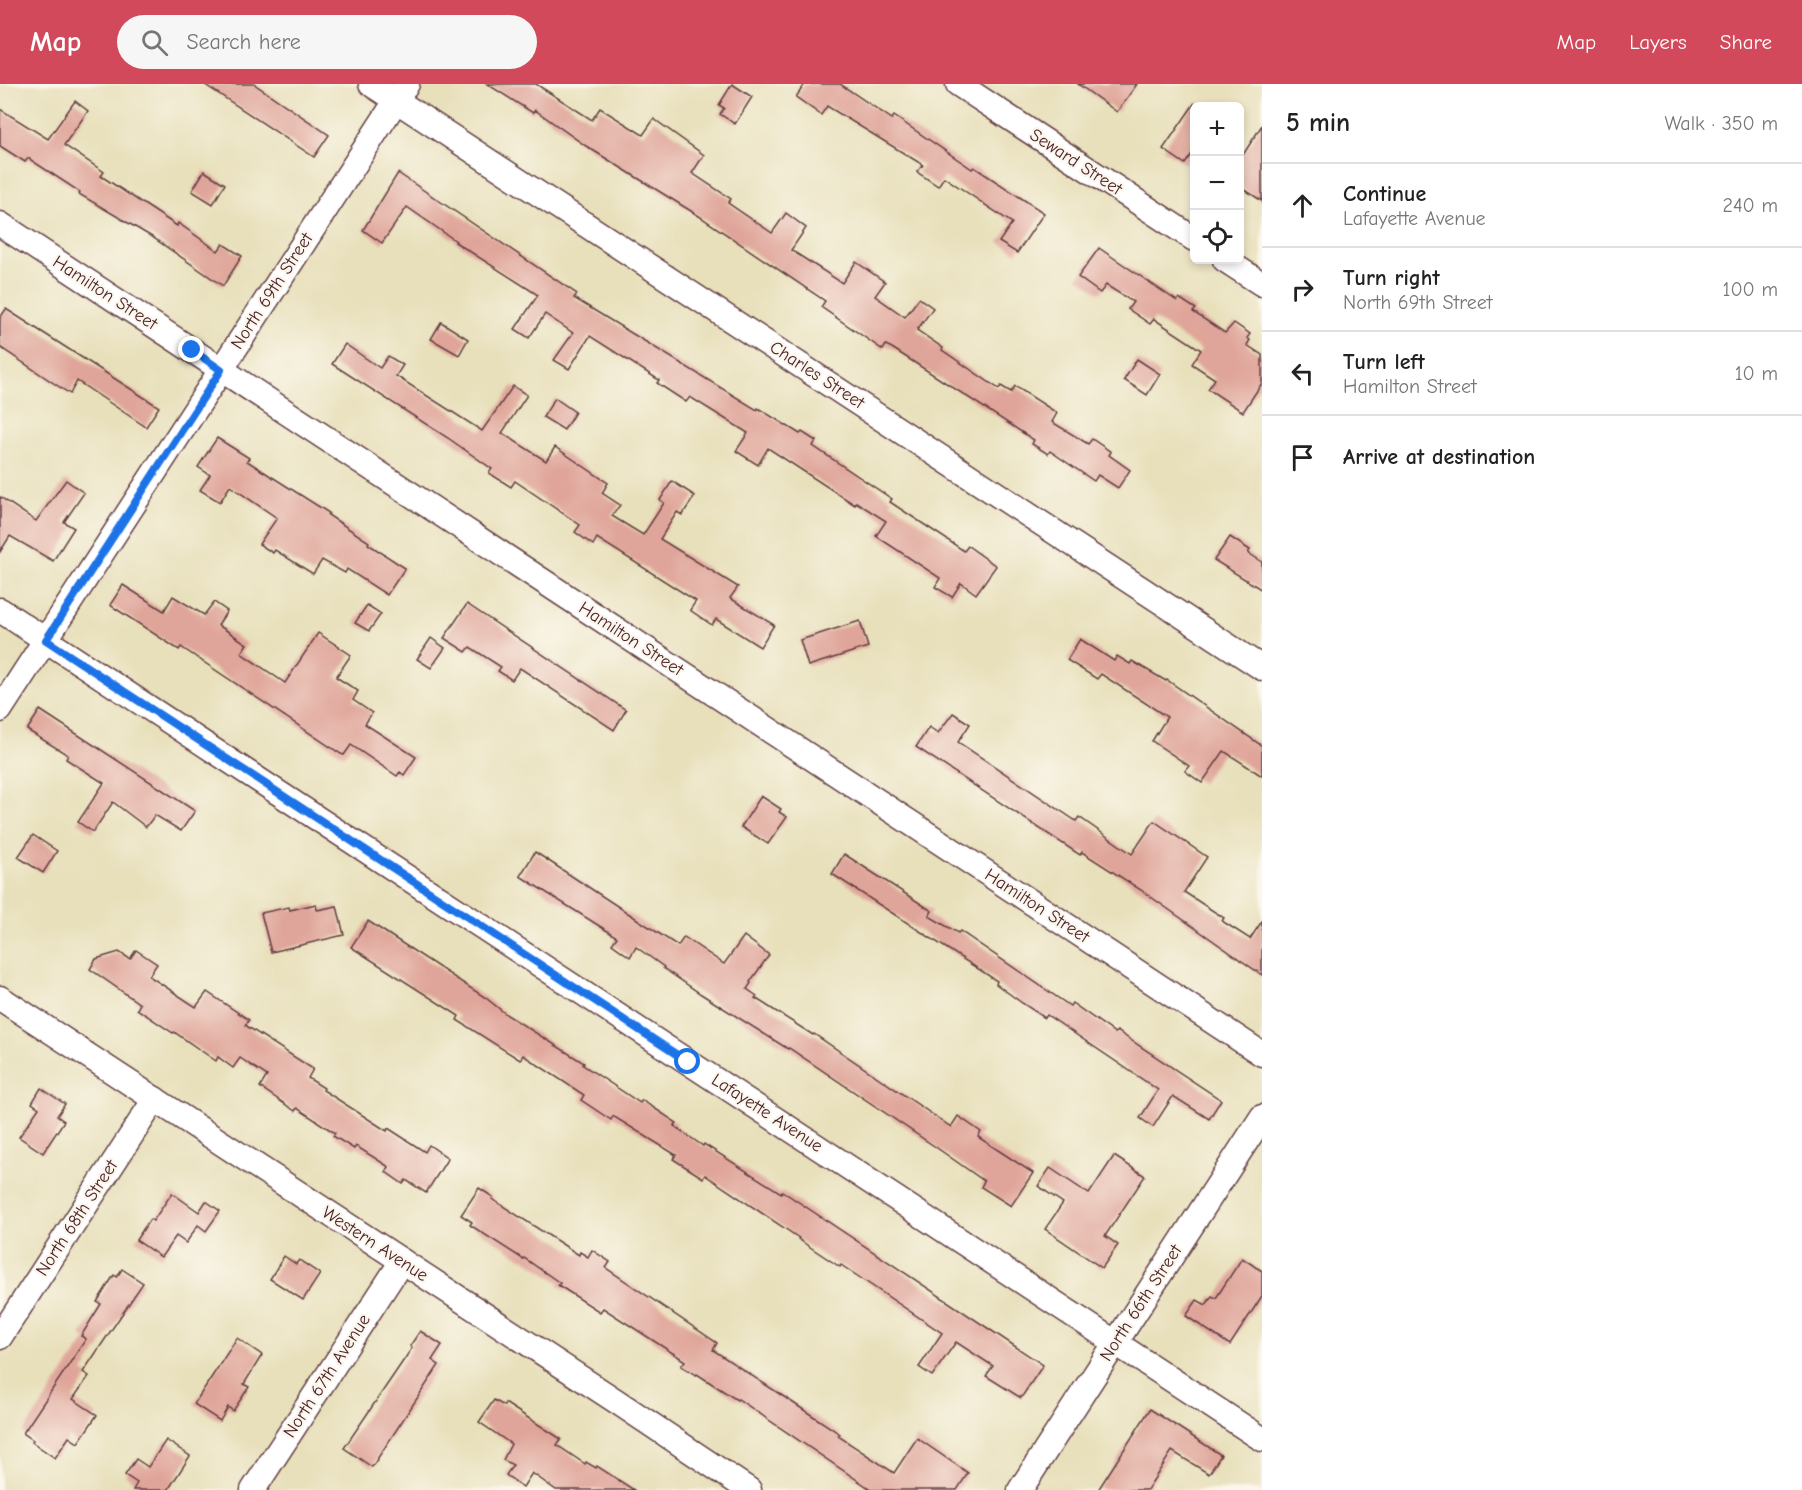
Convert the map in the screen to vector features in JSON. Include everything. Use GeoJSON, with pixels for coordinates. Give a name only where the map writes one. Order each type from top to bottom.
{"type":"FeatureCollection","features":[{"type":"Feature","properties":{"kind":"street","name":"Charles Street"},"geometry":{"type":"LineString","coordinates":[[371,84],[402,92],[1262,668]]}},
{"type":"Feature","properties":{"kind":"street","name":"Seward Street"},"geometry":{"type":"LineString","coordinates":[[958,84],[1190,236]]}},
{"type":"Feature","properties":{"kind":"street","name":"North 69th Street"},"geometry":{"type":"LineString","coordinates":[[0,710],[402,92]]}},
{"type":"Feature","properties":{"kind":"street","name":"Hamilton Street"},"geometry":{"type":"LineString","coordinates":[[0,224],[1262,1054]]}},
{"type":"Feature","properties":{"kind":"street"},"geometry":{"type":"LineString","coordinates":[[1231,264],[1262,284]]}},
{"type":"Feature","properties":{"kind":"street","name":"Lafayette Avenue"},"geometry":{"type":"LineString","coordinates":[[0,610],[1262,1439]]}},
{"type":"Feature","properties":{"kind":"street","name":"Western Avenue"},"geometry":{"type":"LineString","coordinates":[[0,998],[749,1490]]}},
{"type":"Feature","properties":{"kind":"street","name":"North 68th Street"},"geometry":{"type":"LineString","coordinates":[[0,1337],[155,1099]]}},
{"type":"Feature","properties":{"kind":"street","name":"North 66th Street"},"geometry":{"type":"LineString","coordinates":[[1020,1490],[1262,1117]]}},
{"type":"Feature","properties":{"kind":"street","name":"North 67th Avenue"},"geometry":{"type":"LineString","coordinates":[[253,1490],[402,1261]]}},
{"type":"Feature","properties":{"kind":"building"},"geometry":{"type":"Polygon","coordinates":[[[204,84],[254,84],[329,135],[314,157],[204,84]]]}},
{"type":"Feature","properties":{"kind":"building"},"geometry":{"type":"Polygon","coordinates":[[[487,84],[536,84],[592,120],[600,108],[643,135],[654,119],[704,155],[692,173],[731,199],[728,203],[772,233],[786,213],[806,228],[791,250],[842,283],[856,262],[885,282],[875,296],[905,317],[919,298],[933,308],[917,330],[999,389],[1001,386],[1011,392],[1015,386],[1057,413],[1052,422],[1088,444],[1092,439],[1111,452],[1109,455],[1130,470],[1118,488],[1098,475],[1094,481],[1050,451],[1048,454],[1032,444],[1034,440],[892,348],[886,345],[883,350],[821,307],[825,301],[699,216],[586,146],[535,110],[533,113],[487,84]]]}},
{"type":"Feature","properties":{"kind":"building"},"geometry":{"type":"Polygon","coordinates":[[[732,84],[752,97],[735,124],[720,114],[724,108],[719,105],[732,84]]]}},
{"type":"Feature","properties":{"kind":"building"},"geometry":{"type":"Polygon","coordinates":[[[805,84],[840,84],[892,119],[894,116],[972,169],[974,167],[1044,213],[1017,253],[999,242],[1012,223],[944,177],[938,186],[917,172],[923,165],[827,106],[821,115],[796,97],[805,84]]]}},
{"type":"Feature","properties":{"kind":"building"},"geometry":{"type":"Polygon","coordinates":[[[1078,84],[1137,84],[1117,112],[1078,84]]]}},
{"type":"Feature","properties":{"kind":"building"},"geometry":{"type":"Polygon","coordinates":[[[75,101],[88,111],[64,145],[104,172],[101,176],[177,226],[178,223],[218,251],[223,244],[242,256],[223,286],[152,237],[79,194],[80,192],[28,158],[25,162],[0,146],[0,109],[48,139],[75,101]]]}},
{"type":"Feature","properties":{"kind":"building"},"geometry":{"type":"Polygon","coordinates":[[[1190,110],[1190,157],[1185,164],[1163,149],[1190,110]]]}},
{"type":"Feature","properties":{"kind":"building"},"geometry":{"type":"Polygon","coordinates":[[[1262,125],[1262,201],[1244,189],[1244,153],[1262,125]]]}},
{"type":"Feature","properties":{"kind":"building"},"geometry":{"type":"Polygon","coordinates":[[[204,171],[225,184],[213,204],[192,191],[204,171]]]}},
{"type":"Feature","properties":{"kind":"building"},"geometry":{"type":"Polygon","coordinates":[[[398,173],[577,294],[574,298],[757,410],[758,408],[800,434],[802,432],[816,441],[813,446],[892,499],[890,502],[964,551],[968,546],[996,566],[976,594],[961,583],[952,597],[935,587],[940,578],[876,536],[886,521],[856,502],[855,505],[768,448],[758,465],[736,451],[748,433],[690,397],[686,402],[657,383],[659,380],[590,336],[569,369],[554,360],[573,333],[545,314],[529,338],[515,329],[538,295],[455,242],[407,207],[382,243],[363,230],[398,173]]]}},
{"type":"Feature","properties":{"kind":"building"},"geometry":{"type":"Polygon","coordinates":[[[1099,248],[1177,301],[1179,298],[1196,309],[1193,312],[1225,333],[1234,323],[1250,334],[1247,338],[1250,340],[1247,345],[1262,355],[1262,383],[1243,412],[1208,389],[1215,379],[1192,364],[1201,350],[1154,319],[1150,324],[1128,309],[1133,302],[1106,285],[1100,293],[1078,277],[1099,248]]]}},
{"type":"Feature","properties":{"kind":"building"},"geometry":{"type":"Polygon","coordinates":[[[6,309],[159,407],[146,427],[77,381],[70,394],[0,347],[0,318],[6,309]]]}},
{"type":"Feature","properties":{"kind":"building"},"geometry":{"type":"Polygon","coordinates":[[[441,322],[468,339],[459,355],[431,339],[441,322]]]}},
{"type":"Feature","properties":{"kind":"building"},"geometry":{"type":"Polygon","coordinates":[[[345,344],[380,368],[388,356],[403,365],[396,376],[482,431],[513,386],[527,395],[502,433],[546,461],[555,447],[608,483],[602,493],[620,505],[612,516],[643,535],[664,503],[660,500],[672,481],[695,496],[682,515],[677,512],[660,539],[738,587],[730,598],[774,625],[760,647],[716,619],[712,625],[690,610],[696,601],[597,538],[593,545],[575,532],[580,525],[515,481],[511,487],[489,473],[492,469],[448,438],[332,364],[345,344]]]}},
{"type":"Feature","properties":{"kind":"building"},"geometry":{"type":"Polygon","coordinates":[[[1137,359],[1160,374],[1147,395],[1124,380],[1137,359]]]}},
{"type":"Feature","properties":{"kind":"building"},"geometry":{"type":"Polygon","coordinates":[[[555,398],[575,412],[564,430],[543,417],[555,398]]]}},
{"type":"Feature","properties":{"kind":"building"},"geometry":{"type":"Polygon","coordinates":[[[217,438],[249,458],[247,461],[329,513],[328,515],[369,542],[368,544],[405,568],[387,595],[347,569],[345,573],[322,560],[313,574],[275,550],[273,553],[259,544],[277,518],[230,486],[220,502],[200,490],[210,475],[198,467],[217,438]]]}},
{"type":"Feature","properties":{"kind":"building"},"geometry":{"type":"Polygon","coordinates":[[[66,480],[84,493],[64,522],[74,528],[53,561],[10,536],[0,552],[0,497],[36,521],[66,480]]]}},
{"type":"Feature","properties":{"kind":"building"},"geometry":{"type":"Polygon","coordinates":[[[1230,537],[1250,550],[1248,553],[1262,562],[1262,590],[1214,560],[1230,537]]]}},
{"type":"Feature","properties":{"kind":"building"},"geometry":{"type":"Polygon","coordinates":[[[123,585],[164,611],[173,596],[204,615],[214,602],[227,611],[218,625],[247,644],[241,653],[285,683],[318,633],[351,655],[336,677],[358,691],[353,700],[372,713],[365,724],[416,757],[404,775],[400,772],[397,776],[351,745],[344,755],[341,754],[181,647],[179,650],[110,605],[123,585]]]}},
{"type":"Feature","properties":{"kind":"building"},"geometry":{"type":"Polygon","coordinates":[[[467,604],[626,710],[614,730],[520,668],[512,680],[498,671],[501,667],[470,647],[466,652],[444,638],[467,604]]]}},
{"type":"Feature","properties":{"kind":"building"},"geometry":{"type":"Polygon","coordinates":[[[367,605],[381,614],[369,631],[355,623],[367,605]]]}},
{"type":"Feature","properties":{"kind":"building"},"geometry":{"type":"Polygon","coordinates":[[[860,621],[868,647],[808,666],[800,640],[860,621]]]}},
{"type":"Feature","properties":{"kind":"building"},"geometry":{"type":"Polygon","coordinates":[[[431,638],[445,648],[431,668],[417,659],[431,638]]]}},
{"type":"Feature","properties":{"kind":"building"},"geometry":{"type":"Polygon","coordinates":[[[1080,639],[1114,661],[1117,656],[1130,664],[1132,661],[1167,680],[1262,746],[1262,776],[1224,751],[1202,783],[1185,771],[1189,766],[1152,741],[1167,717],[1101,674],[1097,679],[1067,660],[1080,639]]]}},
{"type":"Feature","properties":{"kind":"building"},"geometry":{"type":"Polygon","coordinates":[[[40,710],[195,811],[181,831],[155,815],[146,827],[113,802],[93,832],[78,822],[104,783],[66,759],[68,755],[27,730],[40,710]]]}},
{"type":"Feature","properties":{"kind":"building"},"geometry":{"type":"Polygon","coordinates":[[[953,713],[970,724],[958,742],[1076,821],[1079,817],[1132,854],[1154,821],[1207,857],[1184,892],[1224,918],[1222,921],[1250,939],[1262,921],[1262,975],[1141,890],[1082,852],[1080,855],[916,747],[929,727],[938,733],[953,713]]]}},
{"type":"Feature","properties":{"kind":"building"},"geometry":{"type":"Polygon","coordinates":[[[761,796],[781,809],[779,812],[787,817],[768,844],[741,827],[761,796]]]}},
{"type":"Feature","properties":{"kind":"building"},"geometry":{"type":"Polygon","coordinates":[[[33,835],[57,851],[43,873],[18,857],[33,835]]]}},
{"type":"Feature","properties":{"kind":"building"},"geometry":{"type":"Polygon","coordinates":[[[535,852],[678,946],[684,937],[724,964],[744,936],[769,955],[747,989],[757,996],[755,998],[814,1034],[951,1127],[958,1116],[981,1132],[978,1137],[1033,1173],[1011,1206],[981,1187],[984,1181],[789,1048],[701,994],[636,947],[630,957],[612,944],[617,937],[520,876],[535,852]]]}},
{"type":"Feature","properties":{"kind":"building"},"geometry":{"type":"Polygon","coordinates":[[[844,854],[932,911],[929,916],[958,933],[960,931],[1070,1006],[1072,1003],[1115,1033],[1117,1031],[1221,1100],[1209,1119],[1173,1096],[1153,1127],[1140,1118],[1158,1090],[1047,1015],[1045,1018],[1022,1003],[996,984],[997,981],[832,874],[844,854]]]}},
{"type":"Feature","properties":{"kind":"building"},"geometry":{"type":"Polygon","coordinates":[[[316,904],[317,910],[337,906],[344,935],[271,952],[261,913],[316,904]]]}},
{"type":"Feature","properties":{"kind":"building"},"geometry":{"type":"Polygon","coordinates":[[[368,921],[486,998],[507,1015],[584,1063],[583,1065],[640,1103],[642,1100],[677,1123],[674,1126],[703,1146],[704,1144],[781,1193],[782,1191],[1043,1365],[1021,1398],[986,1376],[993,1366],[956,1342],[932,1376],[919,1367],[942,1333],[705,1175],[703,1178],[673,1159],[676,1155],[613,1116],[611,1120],[581,1100],[584,1095],[523,1055],[520,1060],[457,1020],[459,1016],[351,947],[368,921]]]}},
{"type":"Feature","properties":{"kind":"building"},"geometry":{"type":"Polygon","coordinates":[[[136,950],[157,964],[149,976],[196,1007],[207,992],[249,1020],[245,1025],[313,1069],[308,1078],[324,1088],[323,1090],[425,1152],[429,1145],[448,1158],[426,1193],[406,1180],[403,1184],[386,1172],[389,1167],[356,1146],[354,1149],[333,1136],[335,1133],[297,1108],[295,1111],[260,1087],[267,1076],[240,1058],[233,1068],[218,1057],[216,1061],[137,1009],[140,1004],[90,969],[96,959],[119,952],[130,959],[136,950]]]}},
{"type":"Feature","properties":{"kind":"building"},"geometry":{"type":"Polygon","coordinates":[[[41,1088],[65,1104],[57,1116],[64,1121],[43,1153],[19,1137],[39,1108],[32,1103],[41,1088]]]}},
{"type":"Feature","properties":{"kind":"building"},"geometry":{"type":"Polygon","coordinates":[[[1114,1156],[1145,1176],[1105,1236],[1118,1245],[1102,1268],[1045,1229],[1063,1203],[1038,1186],[1050,1168],[1089,1194],[1114,1156]]]}},
{"type":"Feature","properties":{"kind":"building"},"geometry":{"type":"Polygon","coordinates":[[[479,1188],[493,1197],[492,1199],[579,1255],[580,1252],[588,1257],[592,1250],[610,1262],[606,1268],[717,1343],[713,1350],[840,1434],[838,1436],[894,1473],[917,1438],[968,1473],[957,1490],[872,1490],[738,1399],[681,1366],[685,1361],[603,1308],[600,1312],[558,1285],[560,1283],[524,1258],[470,1225],[472,1222],[461,1215],[479,1188]]]}},
{"type":"Feature","properties":{"kind":"building"},"geometry":{"type":"Polygon","coordinates":[[[172,1193],[199,1212],[206,1201],[220,1211],[206,1231],[198,1225],[186,1243],[176,1236],[161,1257],[136,1240],[150,1219],[153,1221],[172,1193]]]}},
{"type":"Feature","properties":{"kind":"building"},"geometry":{"type":"Polygon","coordinates":[[[284,1256],[296,1264],[299,1260],[320,1274],[303,1300],[270,1279],[284,1256]]]}},
{"type":"Feature","properties":{"kind":"building"},"geometry":{"type":"Polygon","coordinates":[[[1242,1258],[1262,1271],[1262,1296],[1230,1345],[1186,1316],[1197,1300],[1206,1305],[1212,1296],[1216,1298],[1242,1258]]]}},
{"type":"Feature","properties":{"kind":"building"},"geometry":{"type":"Polygon","coordinates":[[[122,1269],[143,1283],[83,1372],[89,1376],[73,1399],[97,1415],[78,1443],[69,1437],[55,1458],[23,1433],[86,1339],[81,1336],[101,1304],[97,1302],[114,1275],[117,1277],[122,1269]]]}},
{"type":"Feature","properties":{"kind":"building"},"geometry":{"type":"Polygon","coordinates":[[[420,1331],[442,1345],[432,1360],[439,1365],[372,1467],[344,1448],[412,1348],[410,1346],[420,1331]]]}},
{"type":"Feature","properties":{"kind":"building"},"geometry":{"type":"Polygon","coordinates":[[[237,1338],[262,1355],[244,1384],[249,1387],[233,1411],[228,1407],[220,1421],[194,1404],[237,1338]]]}},
{"type":"Feature","properties":{"kind":"building"},"geometry":{"type":"Polygon","coordinates":[[[494,1400],[504,1406],[505,1403],[561,1439],[557,1445],[585,1464],[586,1462],[596,1468],[597,1466],[634,1490],[556,1490],[532,1473],[523,1487],[506,1475],[513,1465],[503,1460],[511,1444],[479,1422],[494,1400]]]}},
{"type":"Feature","properties":{"kind":"building"},"geometry":{"type":"Polygon","coordinates":[[[1150,1409],[1221,1455],[1209,1474],[1172,1451],[1147,1490],[1098,1490],[1150,1409]]]}},
{"type":"Feature","properties":{"kind":"building"},"geometry":{"type":"Polygon","coordinates":[[[166,1440],[190,1456],[168,1490],[133,1490],[137,1483],[125,1475],[136,1459],[148,1467],[166,1440]]]}},
{"type":"Feature","properties":{"kind":"route"},"geometry":{"type":"LineString","coordinates":[[192,350],[221,370],[46,640],[688,1062]]}}]}
